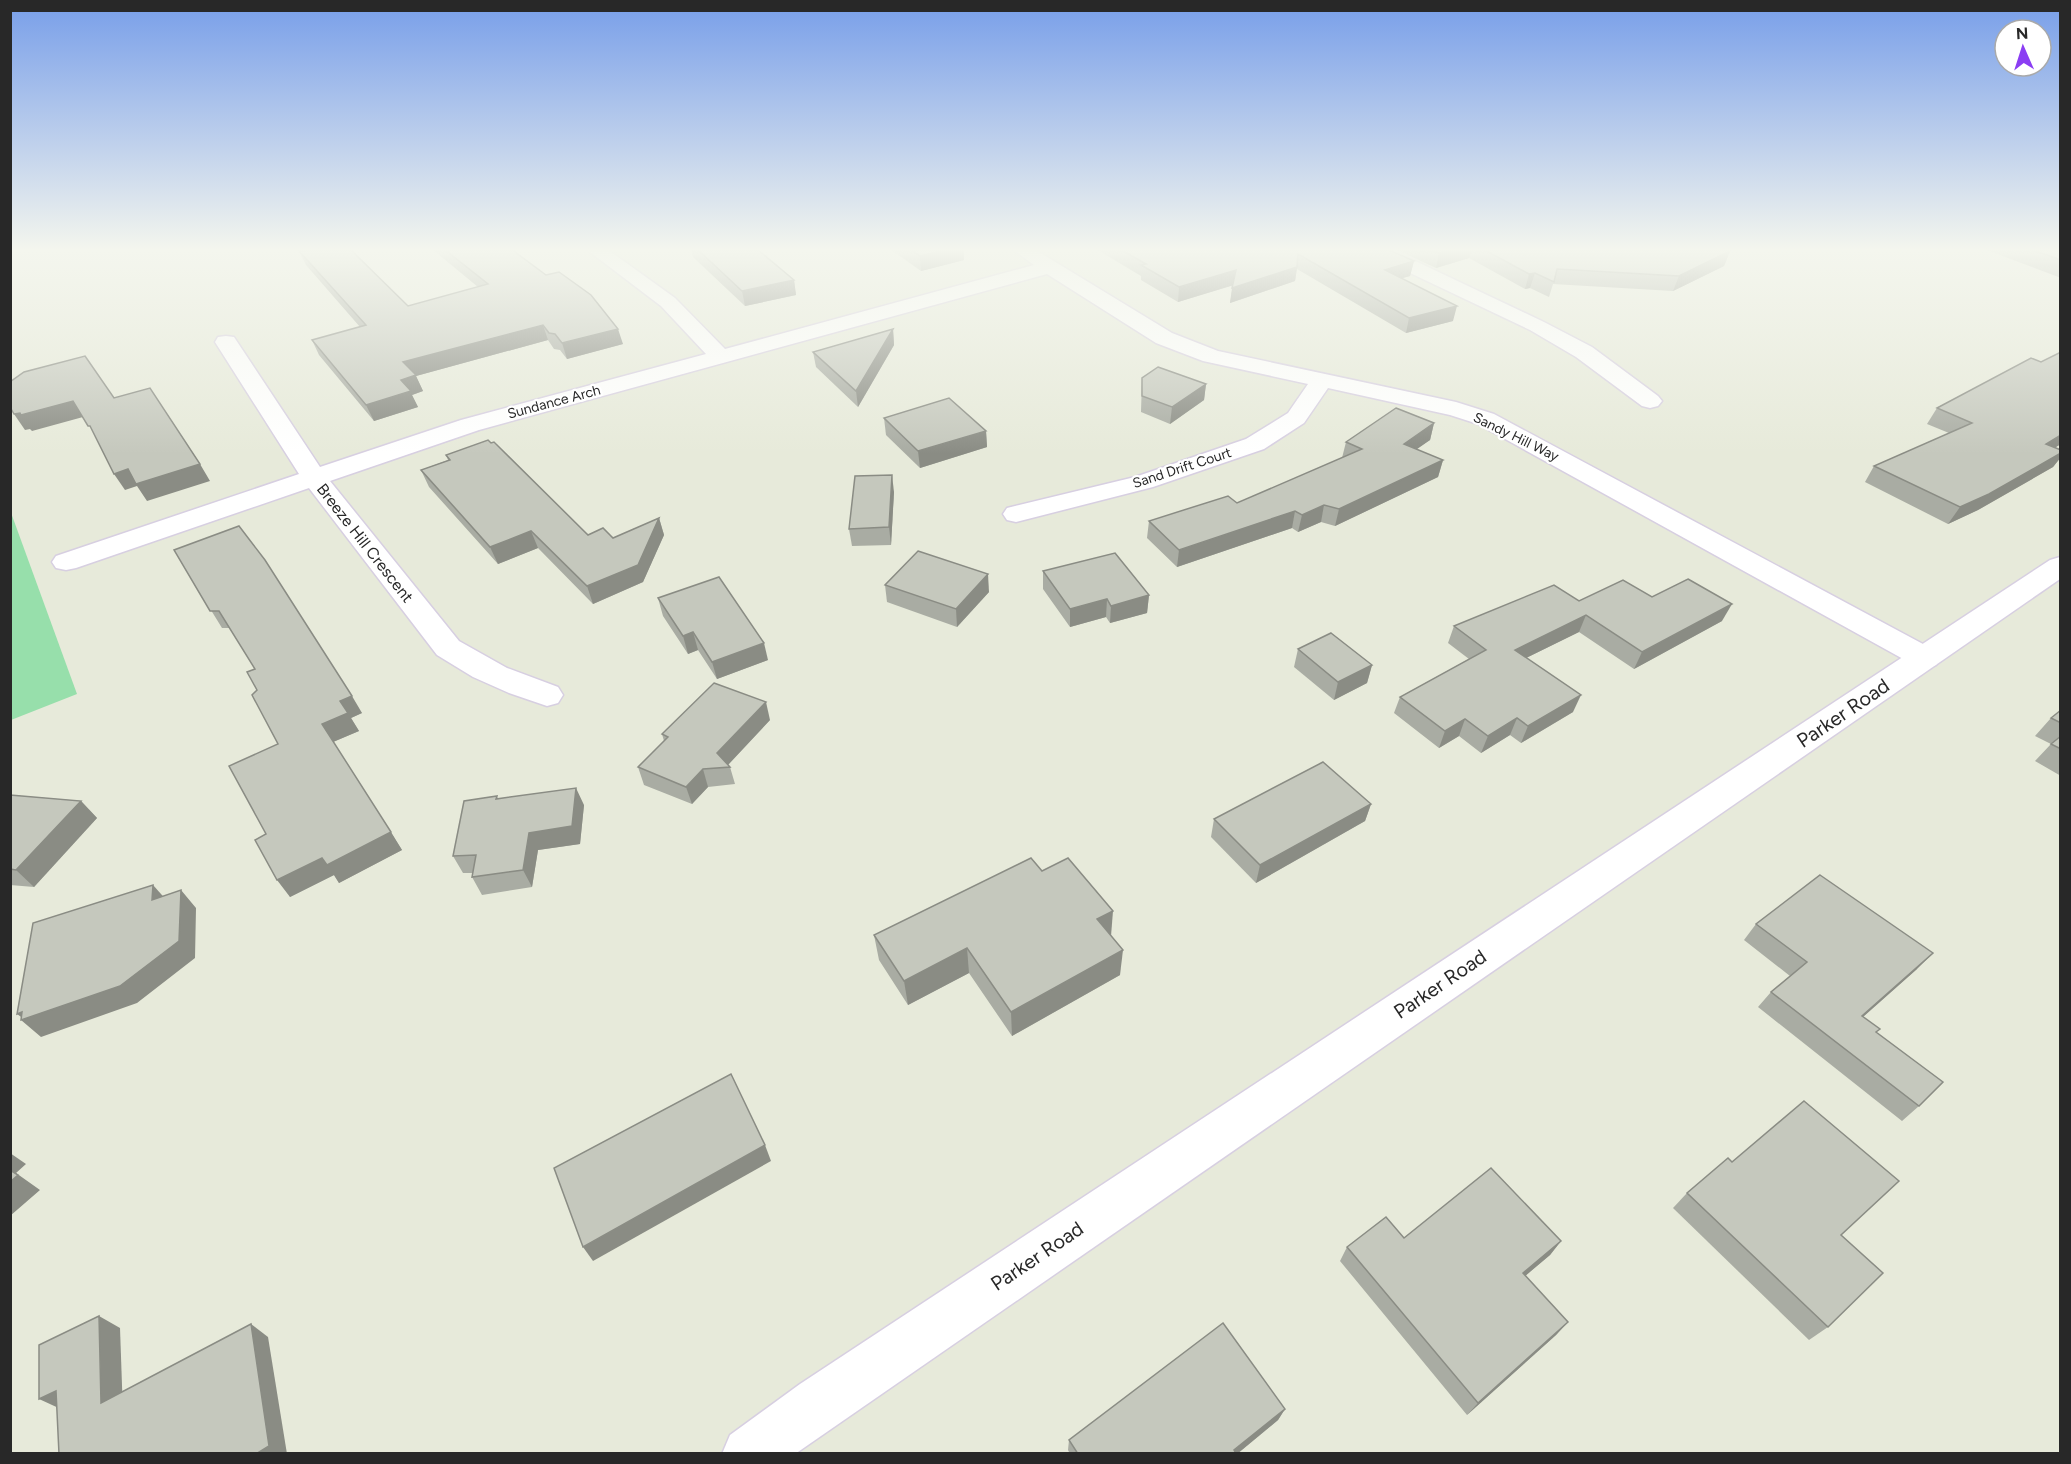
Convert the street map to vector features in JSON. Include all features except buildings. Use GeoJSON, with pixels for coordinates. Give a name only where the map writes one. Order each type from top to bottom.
{"type":"FeatureCollection","features":[{"type":"Feature","properties":{"kind":"street"},"geometry":{"type":"LineString","coordinates":[[683,317],[720,356]]}},
{"type":"Feature","properties":{"kind":"street","name":"Sundance Arch"},"geometry":{"type":"LineString","coordinates":[[66,561],[470,425],[863,317]]}},
{"type":"Feature","properties":{"kind":"street","name":"Sandy Hill Way"},"geometry":{"type":"LineString","coordinates":[[1131,317],[1164,338],[1186,348],[1236,362],[1456,409],[1486,419],[1924,658]]}},
{"type":"Feature","properties":{"kind":"street"},"geometry":{"type":"LineString","coordinates":[[1515,317],[1584,352],[1650,401]]}},
{"type":"Feature","properties":{"kind":"street","name":"Breeze Hill Crescent"},"geometry":{"type":"LineString","coordinates":[[226,342],[314,478],[448,648],[474,666],[499,679],[547,695]]}},
{"type":"Feature","properties":{"kind":"street","name":"Sand Drift Court"},"geometry":{"type":"LineString","coordinates":[[1016,514],[1144,482],[1255,444],[1296,418],[1322,380]]}},
{"type":"Feature","properties":{"kind":"street","name":"Parker Road"},"geometry":{"type":"LineString","coordinates":[[749,1454],[819,1403],[2061,566]]}},
{"type":"Feature","properties":{"kind":"street","name":"Parker Road"},"geometry":{"type":"LineString","coordinates":[[727,1454],[819,1403]]}},
{"type":"Feature","properties":{"kind":"green space"},"geometry":{"type":"Polygon","coordinates":[[[10,510],[77,694],[11,720],[10,720],[10,510]]]}}]}
